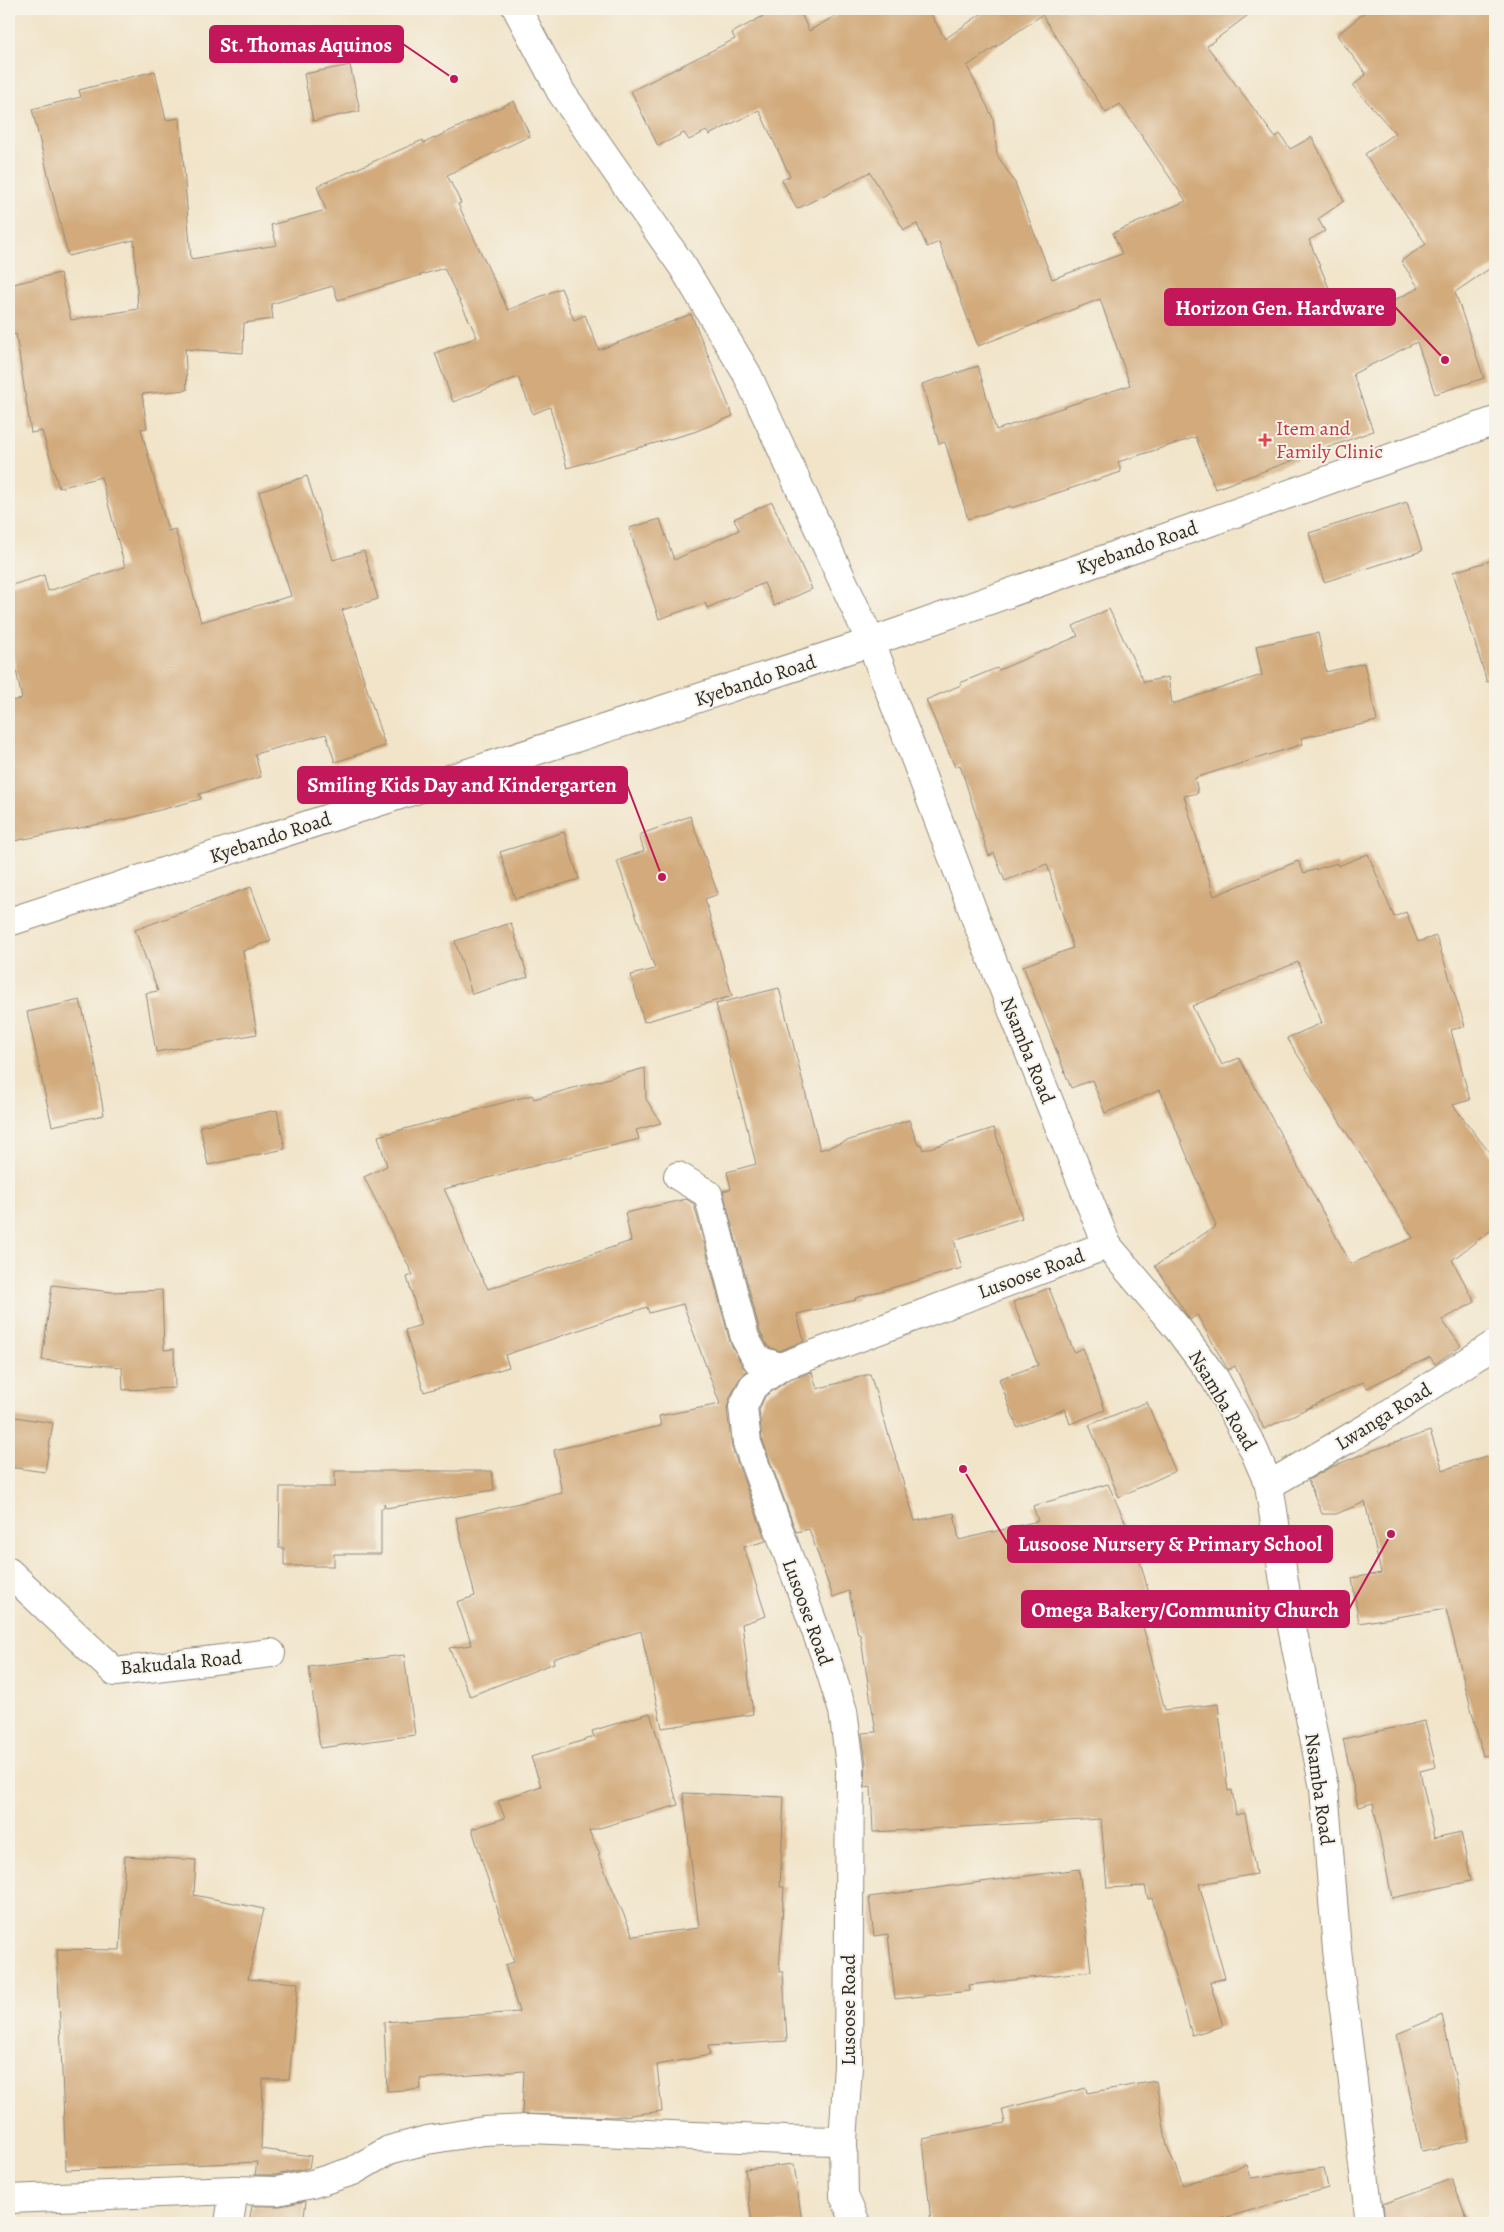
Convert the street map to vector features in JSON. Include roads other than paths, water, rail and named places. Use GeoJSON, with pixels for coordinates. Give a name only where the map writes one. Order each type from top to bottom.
{"type":"FeatureCollection","features":[{"type":"Feature","properties":{"kind":"street","name":"Nsamba Road"},"geometry":{"type":"LineString","coordinates":[[517,9],[561,92],[682,266],[747,374],[870,642],[982,936],[1107,1245],[1178,1329],[1215,1379],[1253,1448],[1268,1485],[1288,1607],[1324,1788],[1337,1950],[1370,2223]]}},
{"type":"Feature","properties":{"kind":"street","name":"Kyebando Road"},"geometry":{"type":"LineString","coordinates":[[9,922],[870,642],[1495,421]]}},
{"type":"Feature","properties":{"kind":"street"},"geometry":{"type":"LineString","coordinates":[[678,1176],[708,1194],[745,1338],[756,1360],[780,1367]]}},
{"type":"Feature","properties":{"kind":"street","name":"Lusoose Road"},"geometry":{"type":"LineString","coordinates":[[856,2223],[844,2196],[843,2141],[848,2066],[850,1765],[843,1711],[827,1661],[747,1443],[743,1407],[753,1386],[780,1367],[1107,1245]]}},
{"type":"Feature","properties":{"kind":"street","name":"Lwanga Road"},"geometry":{"type":"LineString","coordinates":[[1268,1485],[1370,1426],[1495,1344]]}},
{"type":"Feature","properties":{"kind":"street","name":"Bakudala Road"},"geometry":{"type":"LineString","coordinates":[[9,1572],[115,1672],[271,1653]]}},
{"type":"Feature","properties":{"kind":"street"},"geometry":{"type":"LineString","coordinates":[[9,2199],[278,2190],[312,2184],[353,2171],[389,2150],[427,2140],[484,2131],[529,2129],[776,2140],[843,2141]]}},
{"type":"Feature","properties":{"kind":"street"},"geometry":{"type":"LineString","coordinates":[[229,2223],[234,2190]]}},
{"type":"Feature","properties":{"kind":"place","name":"St. Thomas Aquinos"},"geometry":{"type":"Point","coordinates":[454,79]}},
{"type":"Feature","properties":{"kind":"place","name":"Horizon Gen. Hardware"},"geometry":{"type":"Point","coordinates":[1445,360]}},
{"type":"Feature","properties":{"kind":"place","name":"Item and Family Clinic"},"geometry":{"type":"Point","coordinates":[1265,440]}},
{"type":"Feature","properties":{"kind":"place","name":"Smiling Kids Day and Kindergarten"},"geometry":{"type":"Point","coordinates":[662,877]}},
{"type":"Feature","properties":{"kind":"place","name":"Lusoose Nursery & Primary School"},"geometry":{"type":"Point","coordinates":[963,1469]}},
{"type":"Feature","properties":{"kind":"place","name":"Omega Bakery/Community Church"},"geometry":{"type":"Point","coordinates":[1391,1534]}}]}
